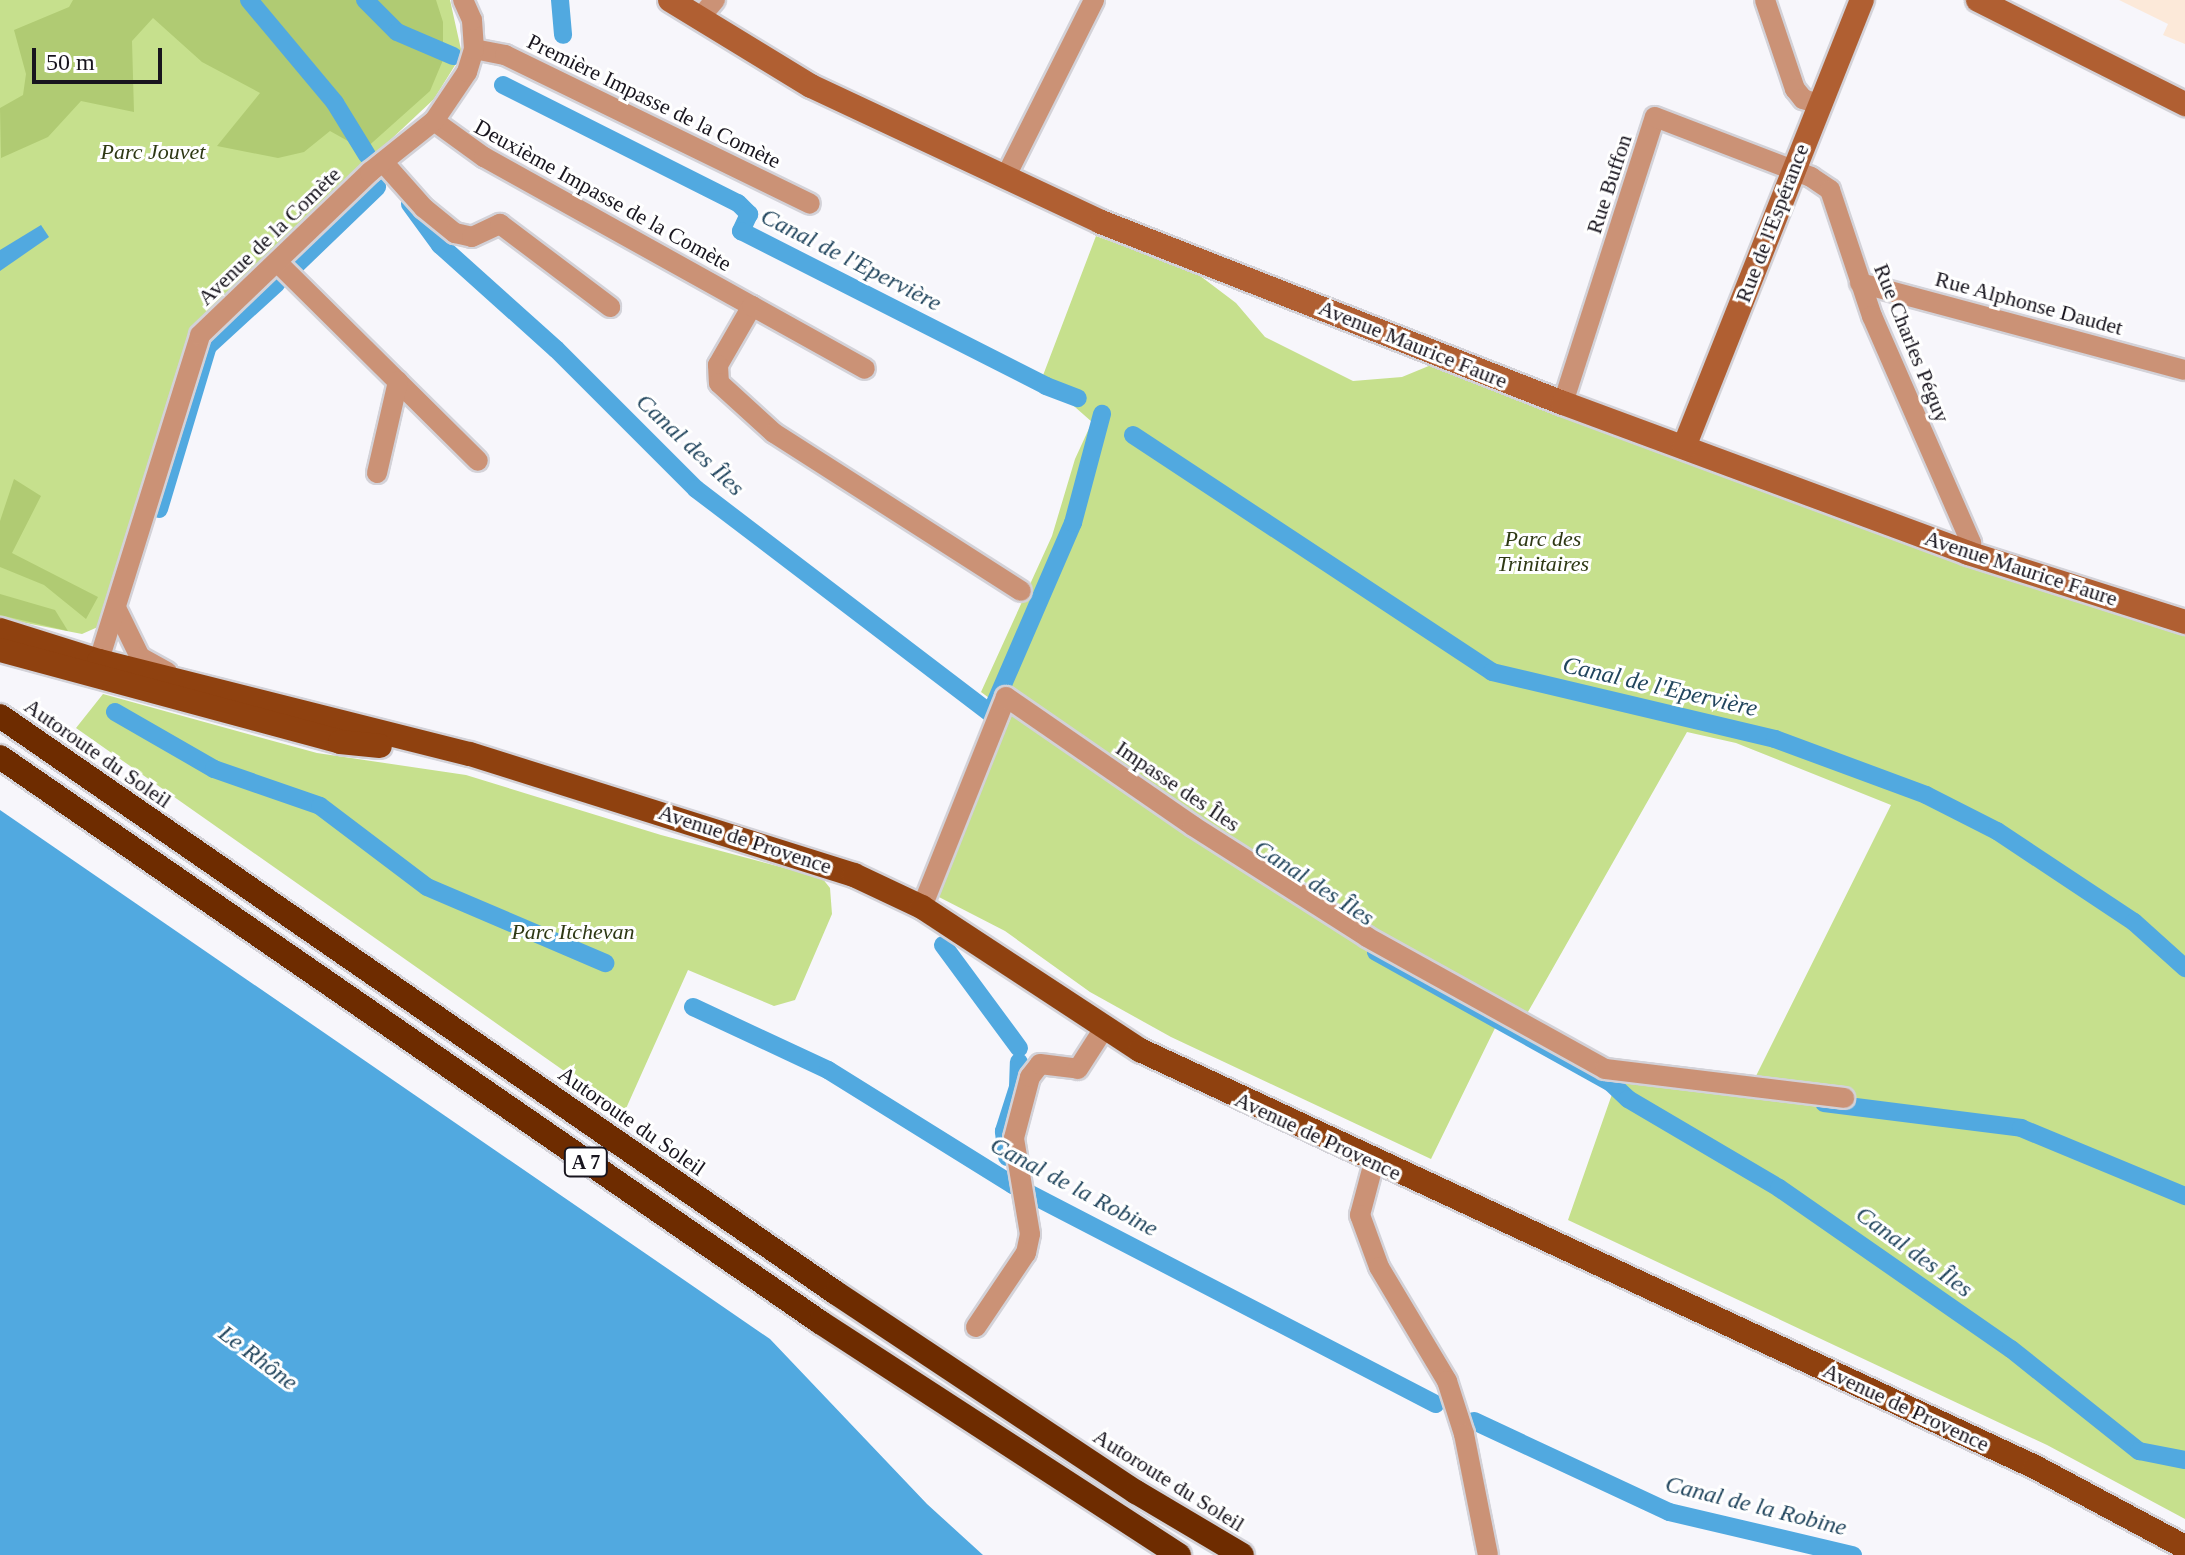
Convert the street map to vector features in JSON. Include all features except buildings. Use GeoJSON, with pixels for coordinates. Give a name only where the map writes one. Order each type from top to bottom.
{"type":"FeatureCollection","features":[{"type":"Feature","properties":{"kind":"highway","name":"Autoroute du Soleil"},"geometry":{"type":"LineString","coordinates":[[0,716],[836,1293],[1136,1492],[1242,1555]]}},
{"type":"Feature","properties":{"kind":"highway","name":"A 7"},"geometry":{"type":"LineString","coordinates":[[0,757],[820,1322],[1179,1555]]}},
{"type":"Feature","properties":{"kind":"main road","name":"Avenue de Provence"},"geometry":{"type":"LineString","coordinates":[[0,630],[97,669],[340,742],[446,748]]}},
{"type":"Feature","properties":{"kind":"main road","name":"Avenue de Provence"},"geometry":{"type":"LineString","coordinates":[[0,650],[199,687],[446,748],[854,875],[922,907],[1154,1057],[2035,1467],[2185,1547]]}},
{"type":"Feature","properties":{"kind":"street"},"geometry":{"type":"LineString","coordinates":[[463,0],[474,49]]}},
{"type":"Feature","properties":{"kind":"street","name":"Avenue Maurice Faure"},"geometry":{"type":"LineString","coordinates":[[670,0],[811,86],[1101,222],[1563,403],[1968,553],[2185,622]]}},
{"type":"Feature","properties":{"kind":"street"},"geometry":{"type":"LineString","coordinates":[[699,19],[715,0]]}},
{"type":"Feature","properties":{"kind":"street"},"geometry":{"type":"LineString","coordinates":[[1005,178],[1094,0]]}},
{"type":"Feature","properties":{"kind":"street"},"geometry":{"type":"LineString","coordinates":[[1765,0],[1795,89],[1803,99],[1818,104]]}},
{"type":"Feature","properties":{"kind":"street","name":"Rue de l'Espérance"},"geometry":{"type":"LineString","coordinates":[[1684,447],[1791,171],[1862,0]]}},
{"type":"Feature","properties":{"kind":"street"},"geometry":{"type":"LineString","coordinates":[[1978,0],[2185,104]]}},
{"type":"Feature","properties":{"kind":"street","name":"Avenue de la Comète"},"geometry":{"type":"LineString","coordinates":[[97,669],[200,335],[383,162],[434,121],[467,72],[474,49]]}},
{"type":"Feature","properties":{"kind":"street","name":"Première Impasse de la Comète"},"geometry":{"type":"LineString","coordinates":[[474,49],[505,55],[810,204]]}},
{"type":"Feature","properties":{"kind":"street","name":"Rue Buffon"},"geometry":{"type":"LineString","coordinates":[[1563,403],[1655,117],[1791,171]]}},
{"type":"Feature","properties":{"kind":"street","name":"Deuxième Impasse de la Comète"},"geometry":{"type":"LineString","coordinates":[[434,121],[484,157],[865,369]]}},
{"type":"Feature","properties":{"kind":"street"},"geometry":{"type":"LineString","coordinates":[[383,162],[424,208],[455,233],[472,237],[500,224],[610,307]]}},
{"type":"Feature","properties":{"kind":"street","name":"Rue Charles Péguy"},"geometry":{"type":"LineString","coordinates":[[1791,171],[1830,190],[1860,283],[1971,543],[1968,553]]}},
{"type":"Feature","properties":{"kind":"street"},"geometry":{"type":"LineString","coordinates":[[278,263],[478,461]]}},
{"type":"Feature","properties":{"kind":"street","name":"Rue Alphonse Daudet"},"geometry":{"type":"LineString","coordinates":[[1860,283],[2185,370]]}},
{"type":"Feature","properties":{"kind":"street"},"geometry":{"type":"LineString","coordinates":[[752,306],[718,365],[719,383],[774,433],[1021,591]]}},
{"type":"Feature","properties":{"kind":"street"},"geometry":{"type":"LineString","coordinates":[[377,473],[398,381]]}},
{"type":"Feature","properties":{"kind":"street","name":"Avenue de Provence"},"geometry":{"type":"LineString","coordinates":[[116,608],[140,657],[199,687]]}},
{"type":"Feature","properties":{"kind":"street","name":"Impasse des Îles"},"geometry":{"type":"LineString","coordinates":[[922,907],[1006,697],[1193,826],[1367,937],[1605,1069],[1844,1098]]}},
{"type":"Feature","properties":{"kind":"street"},"geometry":{"type":"LineString","coordinates":[[976,1327],[1026,1253],[1030,1234],[1014,1138],[1030,1077],[1040,1064],[1078,1069],[1105,1027]]}},
{"type":"Feature","properties":{"kind":"street"},"geometry":{"type":"LineString","coordinates":[[1374,1162],[1360,1200],[1373,1254],[1447,1381],[1464,1434],[1488,1555]]}},
{"type":"Feature","properties":{"kind":"shaded area"},"geometry":{"type":"Polygon","coordinates":[[[2119,0],[2185,0],[2185,44],[2163,35],[2168,24],[2119,0]]]}},
{"type":"Feature","properties":{"kind":"green space","name":"Parc Jouvet"},"geometry":{"type":"Polygon","coordinates":[[[0,0],[450,0],[462,54],[434,99],[190,328],[100,626],[82,634],[0,618],[0,0]]]}},
{"type":"Feature","properties":{"kind":"green space"},"geometry":{"type":"Polygon","coordinates":[[[73,0],[436,0],[443,22],[443,60],[430,91],[364,150],[330,131],[304,152],[278,158],[217,146],[260,93],[202,62],[153,18],[132,41],[134,112],[81,101],[48,137],[1,158],[0,108],[23,95],[26,74],[14,30],[69,7],[73,0]]]}},
{"type":"Feature","properties":{"kind":"green space","name":"Parc des Trinitaires"},"geometry":{"type":"Polygon","coordinates":[[[1096,236],[1195,272],[1236,303],[1265,337],[1353,381],[1402,377],[1436,363],[1989,573],[2185,634],[2185,1519],[2047,1445],[1568,1220],[1618,1077],[1754,1080],[1891,805],[1736,743],[1687,732],[1516,1033],[1497,1024],[1431,1159],[1171,1037],[1090,992],[1005,931],[935,895],[1012,715],[981,692],[1052,536],[1075,459],[1092,422],[1042,378],[1096,236]]]}},
{"type":"Feature","properties":{"kind":"green space"},"geometry":{"type":"Polygon","coordinates":[[[14,479],[41,496],[12,553],[98,597],[86,619],[44,585],[0,567],[0,521],[14,479]]]}},
{"type":"Feature","properties":{"kind":"green space"},"geometry":{"type":"Polygon","coordinates":[[[0,594],[55,610],[68,631],[0,615],[0,594]]]}},
{"type":"Feature","properties":{"kind":"green space","name":"Parc Itchevan"},"geometry":{"type":"Polygon","coordinates":[[[103,694],[317,753],[466,775],[661,835],[822,878],[830,888],[832,914],[795,1000],[774,1006],[688,970],[624,1113],[76,728],[103,694]]]}},
{"type":"Feature","properties":{"kind":"water"},"geometry":{"type":"Polygon","coordinates":[[[41,225],[49,237],[0,271],[0,250],[41,225]]]}},
{"type":"Feature","properties":{"kind":"water","name":"Le Rhône"},"geometry":{"type":"Polygon","coordinates":[[[0,810],[770,1339],[927,1504],[983,1555],[0,1555],[0,810]]]}},
{"type":"Feature","properties":{"kind":"waterway","name":"Canal des Îles"},"geometry":{"type":"LineString","coordinates":[[249,0],[335,103],[367,155]]}},
{"type":"Feature","properties":{"kind":"waterway","name":"Canal de l'Epervière"},"geometry":{"type":"LineString","coordinates":[[365,0],[397,32],[453,56]]}},
{"type":"Feature","properties":{"kind":"waterway"},"geometry":{"type":"LineString","coordinates":[[560,0],[563,35]]}},
{"type":"Feature","properties":{"kind":"waterway","name":"Canal de l'Epervière"},"geometry":{"type":"LineString","coordinates":[[503,85],[738,203],[749,214],[741,231],[1046,386],[1078,398]]}},
{"type":"Feature","properties":{"kind":"waterway"},"geometry":{"type":"LineString","coordinates":[[295,266],[377,187]]}},
{"type":"Feature","properties":{"kind":"waterway","name":"Canal des Îles"},"geometry":{"type":"LineString","coordinates":[[410,204],[440,245],[556,349],[696,489],[991,714]]}},
{"type":"Feature","properties":{"kind":"waterway"},"geometry":{"type":"LineString","coordinates":[[159,509],[208,346],[277,283]]}},
{"type":"Feature","properties":{"kind":"waterway"},"geometry":{"type":"LineString","coordinates":[[992,710],[1073,523],[1102,414]]}},
{"type":"Feature","properties":{"kind":"waterway","name":"Canal de l'Epervière"},"geometry":{"type":"LineString","coordinates":[[1133,435],[1492,672],[1775,739],[1926,795],[1997,831],[2134,922],[2185,968]]}},
{"type":"Feature","properties":{"kind":"waterway","name":"Canal de la Robine"},"geometry":{"type":"LineString","coordinates":[[115,712],[214,769],[320,806],[427,887],[605,963]]}},
{"type":"Feature","properties":{"kind":"waterway"},"geometry":{"type":"LineString","coordinates":[[943,945],[1019,1048]]}},
{"type":"Feature","properties":{"kind":"waterway","name":"Canal des Îles"},"geometry":{"type":"LineString","coordinates":[[1376,952],[1610,1082],[1628,1099],[1779,1188],[2011,1349],[2139,1451],[2185,1460]]}},
{"type":"Feature","properties":{"kind":"waterway","name":"Canal de la Robine"},"geometry":{"type":"LineString","coordinates":[[693,1007],[828,1070],[1013,1185],[1436,1404]]}},
{"type":"Feature","properties":{"kind":"waterway"},"geometry":{"type":"LineString","coordinates":[[1007,1157],[1004,1131],[1018,1087],[1019,1062]]}},
{"type":"Feature","properties":{"kind":"waterway","name":"Canal des Îles"},"geometry":{"type":"LineString","coordinates":[[1824,1103],[2021,1128],[2185,1196]]}},
{"type":"Feature","properties":{"kind":"waterway","name":"Canal de la Robine"},"geometry":{"type":"LineString","coordinates":[[1474,1421],[1669,1512],[1853,1555]]}}]}
